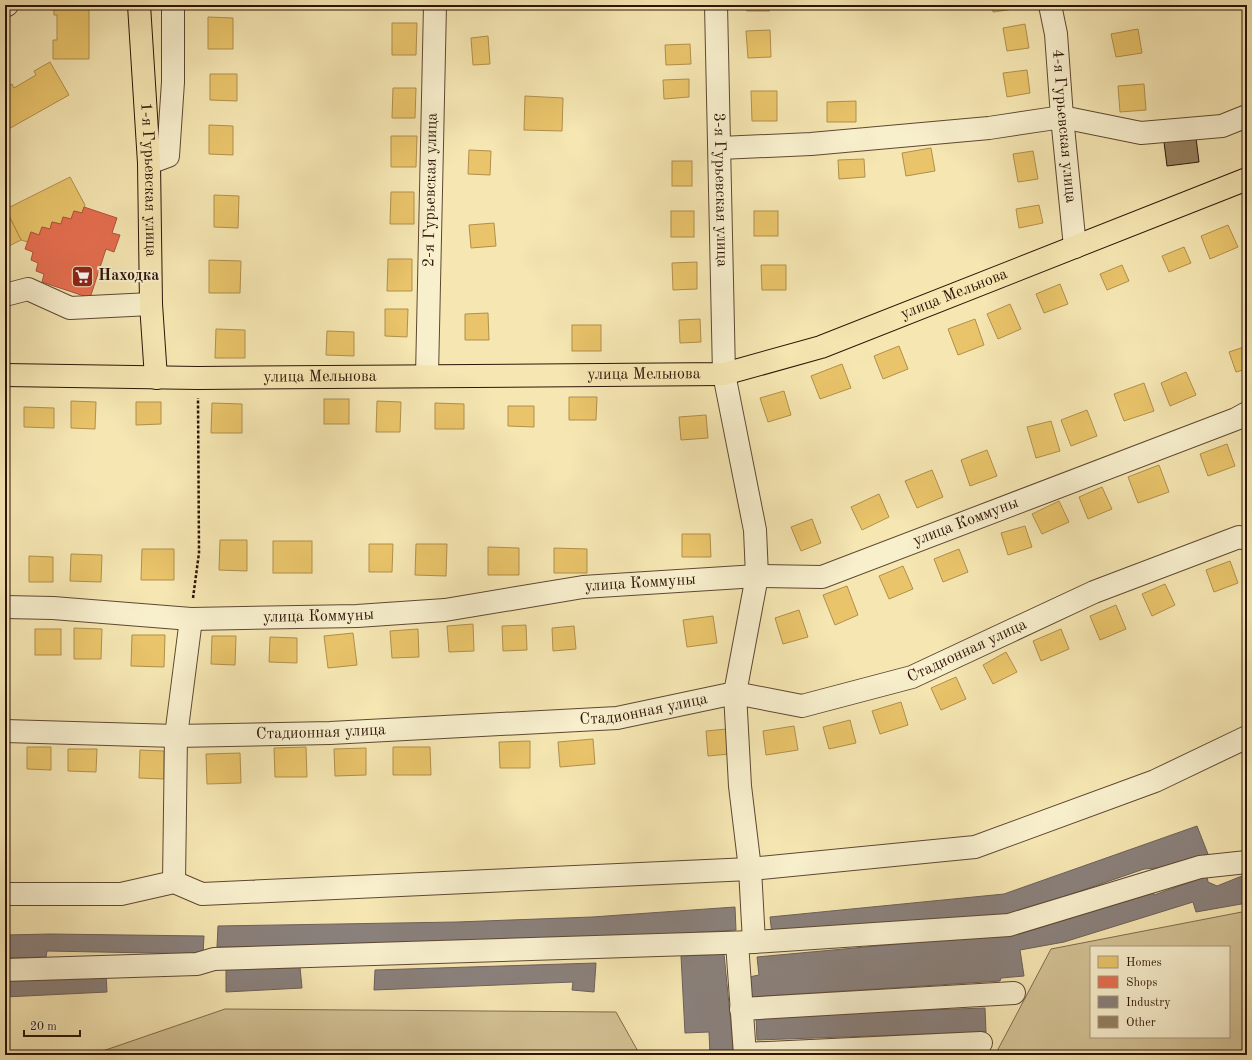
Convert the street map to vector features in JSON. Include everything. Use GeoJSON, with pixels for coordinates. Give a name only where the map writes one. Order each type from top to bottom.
{"type":"FeatureCollection","features":[{"type":"Feature","properties":{"kind":"main road","name":"1-я Гурьевская улица"},"geometry":{"type":"LineString","coordinates":[[139,5],[149,163],[151,304],[156,378]]}},
{"type":"Feature","properties":{"kind":"main road","name":"улица Мельнова"},"geometry":{"type":"LineString","coordinates":[[5,375],[198,378],[724,374],[821,346],[1247,179]]}},
{"type":"Feature","properties":{"kind":"street"},"geometry":{"type":"LineString","coordinates":[[149,163],[168,156],[173,82],[173,5]]}},
{"type":"Feature","properties":{"kind":"street","name":"2-я Гурьевская улица"},"geometry":{"type":"LineString","coordinates":[[427,376],[435,5]]}},
{"type":"Feature","properties":{"kind":"street","name":"3-я Гурьевская улица"},"geometry":{"type":"LineString","coordinates":[[716,5],[724,374],[754,530],[757,576],[735,693],[740,786],[750,869],[742,1009],[745,1054]]}},
{"type":"Feature","properties":{"kind":"street","name":"4-я Гурьевская улица"},"geometry":{"type":"LineString","coordinates":[[1050,5],[1056,34],[1062,117],[1075,247]]}},
{"type":"Feature","properties":{"kind":"street"},"geometry":{"type":"LineString","coordinates":[[720,148],[811,144],[989,128],[1062,117],[1141,133],[1222,126],[1247,116]]}},
{"type":"Feature","properties":{"kind":"street"},"geometry":{"type":"LineString","coordinates":[[5,294],[28,289],[70,308],[151,304]]}},
{"type":"Feature","properties":{"kind":"street","name":"улица Коммуны"},"geometry":{"type":"LineString","coordinates":[[5,607],[53,608],[190,619],[357,616],[445,610],[583,586],[757,576],[822,577],[1236,419],[1247,413]]}},
{"type":"Feature","properties":{"kind":"street","name":"Стадионная улица"},"geometry":{"type":"LineString","coordinates":[[5,731],[176,736],[330,733],[617,718],[735,693],[802,706],[912,677],[1094,592],[1239,537],[1247,539]]}},
{"type":"Feature","properties":{"kind":"street"},"geometry":{"type":"LineString","coordinates":[[174,882],[176,736],[190,619]]}},
{"type":"Feature","properties":{"kind":"street"},"geometry":{"type":"LineString","coordinates":[[5,894],[121,894],[174,882],[202,894],[750,869],[975,848],[1155,781],[1247,737]]}},
{"type":"Feature","properties":{"kind":"street"},"geometry":{"type":"LineString","coordinates":[[5,970],[197,964],[222,959],[745,942],[1009,925],[1200,867],[1247,862]]}},
{"type":"Feature","properties":{"kind":"street"},"geometry":{"type":"LineString","coordinates":[[742,1009],[1014,993]]}},
{"type":"Feature","properties":{"kind":"street"},"geometry":{"type":"LineString","coordinates":[[745,1054],[981,1043]]}},
{"type":"Feature","properties":{"kind":"path"},"geometry":{"type":"LineString","coordinates":[[190,619],[199,553],[198,378]]}},
{"type":"Feature","properties":{"kind":"shaded area"},"geometry":{"type":"Polygon","coordinates":[[[1247,911],[1247,1055],[995,1055],[1051,949],[1247,911]]]}},
{"type":"Feature","properties":{"kind":"shaded area"},"geometry":{"type":"Polygon","coordinates":[[[225,1009],[616,1012],[640,1055],[91,1055],[225,1009]]]}},
{"type":"Feature","properties":{"kind":"building: Homes"},"geometry":{"type":"Polygon","coordinates":[[[54,5],[89,5],[89,59],[53,59],[53,40],[57,40],[57,15],[54,15],[54,5]]]}},
{"type":"Feature","properties":{"kind":"building: Homes"},"geometry":{"type":"Polygon","coordinates":[[[747,5],[769,5],[769,11],[747,11],[747,5]]]}},
{"type":"Feature","properties":{"kind":"building: Homes"},"geometry":{"type":"Polygon","coordinates":[[[992,5],[1020,5],[1021,8],[993,12],[992,5]]]}},
{"type":"Feature","properties":{"kind":"building: Homes"},"geometry":{"type":"Polygon","coordinates":[[[208,17],[233,18],[233,49],[208,49],[208,17]]]}},
{"type":"Feature","properties":{"kind":"building: Homes"},"geometry":{"type":"Polygon","coordinates":[[[392,23],[417,23],[416,55],[392,55],[392,23]]]}},
{"type":"Feature","properties":{"kind":"building: Homes"},"geometry":{"type":"Polygon","coordinates":[[[1025,24],[1029,48],[1007,51],[1003,28],[1025,24]]]}},
{"type":"Feature","properties":{"kind":"building: Homes"},"geometry":{"type":"Polygon","coordinates":[[[1138,29],[1142,53],[1116,57],[1111,34],[1138,29]]]}},
{"type":"Feature","properties":{"kind":"building: Homes"},"geometry":{"type":"Polygon","coordinates":[[[770,30],[771,57],[748,58],[746,31],[770,30]]]}},
{"type":"Feature","properties":{"kind":"building: Homes"},"geometry":{"type":"Polygon","coordinates":[[[488,36],[490,64],[473,65],[471,38],[488,36]]]}},
{"type":"Feature","properties":{"kind":"building: Homes"},"geometry":{"type":"Polygon","coordinates":[[[690,44],[691,64],[666,65],[665,45],[690,44]]]}},
{"type":"Feature","properties":{"kind":"building: Homes"},"geometry":{"type":"Polygon","coordinates":[[[50,62],[69,95],[5,131],[5,88],[12,84],[14,88],[36,75],[34,71],[50,62]]]}},
{"type":"Feature","properties":{"kind":"building: Homes"},"geometry":{"type":"Polygon","coordinates":[[[1027,70],[1030,93],[1007,97],[1003,73],[1027,70]]]}},
{"type":"Feature","properties":{"kind":"building: Homes"},"geometry":{"type":"Polygon","coordinates":[[[210,74],[237,74],[237,101],[210,100],[210,74]]]}},
{"type":"Feature","properties":{"kind":"building: Homes"},"geometry":{"type":"Polygon","coordinates":[[[689,79],[689,97],[664,99],[663,80],[689,79]]]}},
{"type":"Feature","properties":{"kind":"building: Homes"},"geometry":{"type":"Polygon","coordinates":[[[1144,84],[1146,110],[1120,112],[1118,86],[1144,84]]]}},
{"type":"Feature","properties":{"kind":"building: Homes"},"geometry":{"type":"Polygon","coordinates":[[[393,88],[416,88],[415,118],[392,118],[393,88]]]}},
{"type":"Feature","properties":{"kind":"building: Homes"},"geometry":{"type":"Polygon","coordinates":[[[751,91],[777,91],[777,121],[752,121],[751,91]]]}},
{"type":"Feature","properties":{"kind":"building: Homes"},"geometry":{"type":"Polygon","coordinates":[[[525,96],[563,98],[562,131],[524,130],[525,96]]]}},
{"type":"Feature","properties":{"kind":"building: Homes"},"geometry":{"type":"Polygon","coordinates":[[[856,101],[856,122],[827,122],[827,102],[856,101]]]}},
{"type":"Feature","properties":{"kind":"building: Homes"},"geometry":{"type":"Polygon","coordinates":[[[209,125],[233,126],[233,155],[209,154],[209,125]]]}},
{"type":"Feature","properties":{"kind":"building: Homes"},"geometry":{"type":"Polygon","coordinates":[[[391,136],[417,136],[416,167],[391,167],[391,136]]]}},
{"type":"Feature","properties":{"kind":"building: Homes"},"geometry":{"type":"Polygon","coordinates":[[[931,148],[935,171],[906,176],[902,153],[931,148]]]}},
{"type":"Feature","properties":{"kind":"building: Homes"},"geometry":{"type":"Polygon","coordinates":[[[469,150],[491,151],[490,175],[468,174],[469,150]]]}},
{"type":"Feature","properties":{"kind":"building: Homes"},"geometry":{"type":"Polygon","coordinates":[[[1033,151],[1038,179],[1018,182],[1013,154],[1033,151]]]}},
{"type":"Feature","properties":{"kind":"building: Homes"},"geometry":{"type":"Polygon","coordinates":[[[864,159],[865,177],[839,179],[838,160],[864,159]]]}},
{"type":"Feature","properties":{"kind":"building: Homes"},"geometry":{"type":"Polygon","coordinates":[[[672,161],[692,161],[692,186],[672,186],[672,161]]]}},
{"type":"Feature","properties":{"kind":"building: Homes"},"geometry":{"type":"Polygon","coordinates":[[[70,177],[85,205],[82,213],[74,211],[71,219],[63,217],[61,224],[52,222],[50,229],[42,227],[39,235],[31,232],[28,242],[21,240],[6,209],[70,177]]]}},
{"type":"Feature","properties":{"kind":"building: Homes"},"geometry":{"type":"Polygon","coordinates":[[[391,192],[414,192],[414,224],[390,224],[391,192]]]}},
{"type":"Feature","properties":{"kind":"building: Homes"},"geometry":{"type":"Polygon","coordinates":[[[214,195],[239,196],[238,228],[214,227],[214,195]]]}},
{"type":"Feature","properties":{"kind":"building: Homes"},"geometry":{"type":"Polygon","coordinates":[[[1039,205],[1043,223],[1019,228],[1016,209],[1039,205]]]}},
{"type":"Feature","properties":{"kind":"building: Homes"},"geometry":{"type":"Polygon","coordinates":[[[671,211],[694,211],[694,237],[671,237],[671,211]]]}},
{"type":"Feature","properties":{"kind":"building: Homes"},"geometry":{"type":"Polygon","coordinates":[[[754,211],[778,211],[778,236],[754,236],[754,211]]]}},
{"type":"Feature","properties":{"kind":"building: Homes"},"geometry":{"type":"Polygon","coordinates":[[[7,212],[21,240],[5,248],[5,213],[7,212]]]}},
{"type":"Feature","properties":{"kind":"building: Homes"},"geometry":{"type":"Polygon","coordinates":[[[494,223],[496,246],[471,248],[469,225],[494,223]]]}},
{"type":"Feature","properties":{"kind":"building: Homes"},"geometry":{"type":"Polygon","coordinates":[[[1228,225],[1238,247],[1210,259],[1201,236],[1228,225]]]}},
{"type":"Feature","properties":{"kind":"building: Homes"},"geometry":{"type":"Polygon","coordinates":[[[1184,247],[1191,263],[1169,272],[1162,256],[1184,247]]]}},
{"type":"Feature","properties":{"kind":"building: Homes"},"geometry":{"type":"Polygon","coordinates":[[[388,259],[412,259],[412,291],[387,291],[388,259]]]}},
{"type":"Feature","properties":{"kind":"building: Homes"},"geometry":{"type":"Polygon","coordinates":[[[209,260],[241,261],[240,293],[209,293],[209,260]]]}},
{"type":"Feature","properties":{"kind":"building: Homes"},"geometry":{"type":"Polygon","coordinates":[[[697,262],[697,289],[673,290],[672,263],[697,262]]]}},
{"type":"Feature","properties":{"kind":"building: Homes"},"geometry":{"type":"Polygon","coordinates":[[[761,265],[786,265],[786,290],[762,290],[761,265]]]}},
{"type":"Feature","properties":{"kind":"building: Homes"},"geometry":{"type":"Polygon","coordinates":[[[1122,265],[1129,281],[1107,290],[1100,274],[1122,265]]]}},
{"type":"Feature","properties":{"kind":"building: Homes"},"geometry":{"type":"Polygon","coordinates":[[[1060,284],[1068,304],[1044,313],[1036,294],[1060,284]]]}},
{"type":"Feature","properties":{"kind":"building: Homes"},"geometry":{"type":"Polygon","coordinates":[[[1010,304],[1021,329],[998,339],[987,314],[1010,304]]]}},
{"type":"Feature","properties":{"kind":"building: Homes"},"geometry":{"type":"Polygon","coordinates":[[[385,309],[408,309],[407,337],[385,336],[385,309]]]}},
{"type":"Feature","properties":{"kind":"building: Homes"},"geometry":{"type":"Polygon","coordinates":[[[488,313],[489,340],[465,340],[465,314],[488,313]]]}},
{"type":"Feature","properties":{"kind":"building: Homes"},"geometry":{"type":"Polygon","coordinates":[[[700,319],[701,342],[680,343],[679,320],[700,319]]]}},
{"type":"Feature","properties":{"kind":"building: Homes"},"geometry":{"type":"Polygon","coordinates":[[[975,319],[984,345],[958,355],[948,329],[975,319]]]}},
{"type":"Feature","properties":{"kind":"building: Homes"},"geometry":{"type":"Polygon","coordinates":[[[572,325],[601,325],[601,351],[572,351],[572,325]]]}},
{"type":"Feature","properties":{"kind":"building: Homes"},"geometry":{"type":"Polygon","coordinates":[[[216,329],[245,330],[245,358],[215,358],[216,329]]]}},
{"type":"Feature","properties":{"kind":"building: Homes"},"geometry":{"type":"Polygon","coordinates":[[[327,331],[354,332],[354,356],[326,355],[327,331]]]}},
{"type":"Feature","properties":{"kind":"building: Homes"},"geometry":{"type":"Polygon","coordinates":[[[899,346],[908,369],[883,379],[874,356],[899,346]]]}},
{"type":"Feature","properties":{"kind":"building: Homes"},"geometry":{"type":"Polygon","coordinates":[[[1247,346],[1247,369],[1236,372],[1229,352],[1247,346]]]}},
{"type":"Feature","properties":{"kind":"building: Homes"},"geometry":{"type":"Polygon","coordinates":[[[842,364],[851,388],[820,399],[811,376],[842,364]]]}},
{"type":"Feature","properties":{"kind":"building: Homes"},"geometry":{"type":"Polygon","coordinates":[[[1186,372],[1196,395],[1170,406],[1161,383],[1186,372]]]}},
{"type":"Feature","properties":{"kind":"building: Homes"},"geometry":{"type":"Polygon","coordinates":[[[1144,383],[1154,411],[1124,421],[1114,394],[1144,383]]]}},
{"type":"Feature","properties":{"kind":"building: Homes"},"geometry":{"type":"Polygon","coordinates":[[[784,391],[791,415],[768,422],[760,398],[784,391]]]}},
{"type":"Feature","properties":{"kind":"building: Homes"},"geometry":{"type":"Polygon","coordinates":[[[569,397],[597,397],[596,420],[569,420],[569,397]]]}},
{"type":"Feature","properties":{"kind":"building: Homes"},"geometry":{"type":"Polygon","coordinates":[[[324,399],[349,399],[349,424],[324,424],[324,399]]]}},
{"type":"Feature","properties":{"kind":"building: Homes"},"geometry":{"type":"Polygon","coordinates":[[[71,401],[96,402],[95,429],[71,428],[71,401]]]}},
{"type":"Feature","properties":{"kind":"building: Homes"},"geometry":{"type":"Polygon","coordinates":[[[377,401],[401,402],[400,432],[376,432],[377,401]]]}},
{"type":"Feature","properties":{"kind":"building: Homes"},"geometry":{"type":"Polygon","coordinates":[[[136,402],[161,402],[161,424],[136,425],[136,402]]]}},
{"type":"Feature","properties":{"kind":"building: Homes"},"geometry":{"type":"Polygon","coordinates":[[[212,403],[242,404],[242,433],[211,433],[212,403]]]}},
{"type":"Feature","properties":{"kind":"building: Homes"},"geometry":{"type":"Polygon","coordinates":[[[435,403],[464,404],[464,429],[435,429],[435,403]]]}},
{"type":"Feature","properties":{"kind":"building: Homes"},"geometry":{"type":"Polygon","coordinates":[[[508,406],[534,406],[534,427],[508,426],[508,406]]]}},
{"type":"Feature","properties":{"kind":"building: Homes"},"geometry":{"type":"Polygon","coordinates":[[[24,407],[54,408],[54,428],[24,427],[24,407]]]}},
{"type":"Feature","properties":{"kind":"building: Homes"},"geometry":{"type":"Polygon","coordinates":[[[1087,410],[1097,436],[1071,446],[1061,420],[1087,410]]]}},
{"type":"Feature","properties":{"kind":"building: Homes"},"geometry":{"type":"Polygon","coordinates":[[[706,415],[708,438],[681,440],[679,417],[706,415]]]}},
{"type":"Feature","properties":{"kind":"building: Homes"},"geometry":{"type":"Polygon","coordinates":[[[1051,421],[1060,451],[1036,458],[1027,427],[1051,421]]]}},
{"type":"Feature","properties":{"kind":"building: Homes"},"geometry":{"type":"Polygon","coordinates":[[[1227,444],[1235,466],[1208,476],[1200,454],[1227,444]]]}},
{"type":"Feature","properties":{"kind":"building: Homes"},"geometry":{"type":"Polygon","coordinates":[[[987,450],[997,476],[970,486],[961,460],[987,450]]]}},
{"type":"Feature","properties":{"kind":"building: Homes"},"geometry":{"type":"Polygon","coordinates":[[[1159,465],[1169,492],[1138,503],[1128,477],[1159,465]]]}},
{"type":"Feature","properties":{"kind":"building: Homes"},"geometry":{"type":"Polygon","coordinates":[[[932,470],[943,497],[917,508],[905,481],[932,470]]]}},
{"type":"Feature","properties":{"kind":"building: Homes"},"geometry":{"type":"Polygon","coordinates":[[[1102,487],[1112,509],[1088,519],[1079,497],[1102,487]]]}},
{"type":"Feature","properties":{"kind":"building: Homes"},"geometry":{"type":"Polygon","coordinates":[[[879,494],[889,517],[862,530],[851,507],[879,494]]]}},
{"type":"Feature","properties":{"kind":"building: Homes"},"geometry":{"type":"Polygon","coordinates":[[[1059,501],[1069,522],[1042,534],[1032,514],[1059,501]]]}},
{"type":"Feature","properties":{"kind":"building: Homes"},"geometry":{"type":"Polygon","coordinates":[[[812,519],[821,543],[801,551],[791,527],[812,519]]]}},
{"type":"Feature","properties":{"kind":"building: Homes"},"geometry":{"type":"Polygon","coordinates":[[[1025,526],[1032,547],[1008,555],[1001,533],[1025,526]]]}},
{"type":"Feature","properties":{"kind":"building: Homes"},"geometry":{"type":"Polygon","coordinates":[[[682,534],[710,534],[711,557],[682,557],[682,534]]]}},
{"type":"Feature","properties":{"kind":"building: Homes"},"geometry":{"type":"Polygon","coordinates":[[[220,540],[247,540],[247,571],[219,570],[220,540]]]}},
{"type":"Feature","properties":{"kind":"building: Homes"},"geometry":{"type":"Polygon","coordinates":[[[273,541],[312,541],[312,573],[273,573],[273,541]]]}},
{"type":"Feature","properties":{"kind":"building: Homes"},"geometry":{"type":"Polygon","coordinates":[[[369,544],[393,544],[392,572],[369,572],[369,544]]]}},
{"type":"Feature","properties":{"kind":"building: Homes"},"geometry":{"type":"Polygon","coordinates":[[[416,544],[447,544],[446,576],[415,575],[416,544]]]}},
{"type":"Feature","properties":{"kind":"building: Homes"},"geometry":{"type":"Polygon","coordinates":[[[488,547],[519,548],[519,575],[488,575],[488,547]]]}},
{"type":"Feature","properties":{"kind":"building: Homes"},"geometry":{"type":"Polygon","coordinates":[[[554,548],[587,549],[587,573],[554,573],[554,548]]]}},
{"type":"Feature","properties":{"kind":"building: Homes"},"geometry":{"type":"Polygon","coordinates":[[[142,549],[174,549],[174,580],[141,580],[142,549]]]}},
{"type":"Feature","properties":{"kind":"building: Homes"},"geometry":{"type":"Polygon","coordinates":[[[959,549],[968,572],[943,582],[934,559],[959,549]]]}},
{"type":"Feature","properties":{"kind":"building: Homes"},"geometry":{"type":"Polygon","coordinates":[[[71,554],[102,555],[101,582],[70,581],[71,554]]]}},
{"type":"Feature","properties":{"kind":"building: Homes"},"geometry":{"type":"Polygon","coordinates":[[[29,556],[53,557],[53,582],[29,582],[29,556]]]}},
{"type":"Feature","properties":{"kind":"building: Homes"},"geometry":{"type":"Polygon","coordinates":[[[1230,561],[1238,583],[1214,592],[1206,570],[1230,561]]]}},
{"type":"Feature","properties":{"kind":"building: Homes"},"geometry":{"type":"Polygon","coordinates":[[[903,566],[913,589],[889,599],[879,576],[903,566]]]}},
{"type":"Feature","properties":{"kind":"building: Homes"},"geometry":{"type":"Polygon","coordinates":[[[1165,584],[1175,605],[1152,616],[1142,594],[1165,584]]]}},
{"type":"Feature","properties":{"kind":"building: Homes"},"geometry":{"type":"Polygon","coordinates":[[[847,586],[858,615],[835,625],[823,595],[847,586]]]}},
{"type":"Feature","properties":{"kind":"building: Homes"},"geometry":{"type":"Polygon","coordinates":[[[1116,605],[1126,629],[1100,640],[1090,616],[1116,605]]]}},
{"type":"Feature","properties":{"kind":"building: Homes"},"geometry":{"type":"Polygon","coordinates":[[[799,610],[808,637],[783,644],[775,618],[799,610]]]}},
{"type":"Feature","properties":{"kind":"building: Homes"},"geometry":{"type":"Polygon","coordinates":[[[713,616],[717,643],[687,647],[683,620],[713,616]]]}},
{"type":"Feature","properties":{"kind":"building: Homes"},"geometry":{"type":"Polygon","coordinates":[[[473,624],[474,651],[449,652],[447,626],[473,624]]]}},
{"type":"Feature","properties":{"kind":"building: Homes"},"geometry":{"type":"Polygon","coordinates":[[[526,625],[527,650],[503,651],[502,626],[526,625]]]}},
{"type":"Feature","properties":{"kind":"building: Homes"},"geometry":{"type":"Polygon","coordinates":[[[574,626],[576,649],[553,651],[552,628],[574,626]]]}},
{"type":"Feature","properties":{"kind":"building: Homes"},"geometry":{"type":"Polygon","coordinates":[[[74,628],[102,629],[101,659],[74,659],[74,628]]]}},
{"type":"Feature","properties":{"kind":"building: Homes"},"geometry":{"type":"Polygon","coordinates":[[[35,629],[61,629],[61,655],[35,655],[35,629]]]}},
{"type":"Feature","properties":{"kind":"building: Homes"},"geometry":{"type":"Polygon","coordinates":[[[418,629],[419,657],[392,658],[390,631],[418,629]]]}},
{"type":"Feature","properties":{"kind":"building: Homes"},"geometry":{"type":"Polygon","coordinates":[[[1061,629],[1069,649],[1041,661],[1033,641],[1061,629]]]}},
{"type":"Feature","properties":{"kind":"building: Homes"},"geometry":{"type":"Polygon","coordinates":[[[353,633],[357,665],[328,668],[324,636],[353,633]]]}},
{"type":"Feature","properties":{"kind":"building: Homes"},"geometry":{"type":"Polygon","coordinates":[[[132,635],[165,635],[164,667],[131,666],[132,635]]]}},
{"type":"Feature","properties":{"kind":"building: Homes"},"geometry":{"type":"Polygon","coordinates":[[[212,636],[236,636],[235,665],[211,664],[212,636]]]}},
{"type":"Feature","properties":{"kind":"building: Homes"},"geometry":{"type":"Polygon","coordinates":[[[270,637],[297,638],[297,663],[269,662],[270,637]]]}},
{"type":"Feature","properties":{"kind":"building: Homes"},"geometry":{"type":"Polygon","coordinates":[[[1006,652],[1017,672],[993,684],[983,665],[1006,652]]]}},
{"type":"Feature","properties":{"kind":"building: Homes"},"geometry":{"type":"Polygon","coordinates":[[[956,677],[966,699],[941,710],[931,688],[956,677]]]}},
{"type":"Feature","properties":{"kind":"building: Homes"},"geometry":{"type":"Polygon","coordinates":[[[901,702],[908,725],[880,734],[872,711],[901,702]]]}},
{"type":"Feature","properties":{"kind":"building: Homes"},"geometry":{"type":"Polygon","coordinates":[[[850,720],[856,743],[829,749],[823,727],[850,720]]]}},
{"type":"Feature","properties":{"kind":"building: Homes"},"geometry":{"type":"Polygon","coordinates":[[[794,726],[798,750],[766,755],[763,731],[794,726]]]}},
{"type":"Feature","properties":{"kind":"building: Homes"},"geometry":{"type":"Polygon","coordinates":[[[727,729],[729,754],[708,756],[706,731],[727,729]]]}},
{"type":"Feature","properties":{"kind":"building: Homes"},"geometry":{"type":"Polygon","coordinates":[[[593,739],[595,764],[560,767],[558,742],[593,739]]]}},
{"type":"Feature","properties":{"kind":"building: Homes"},"geometry":{"type":"Polygon","coordinates":[[[530,741],[530,768],[500,768],[499,742],[530,741]]]}},
{"type":"Feature","properties":{"kind":"building: Homes"},"geometry":{"type":"Polygon","coordinates":[[[27,747],[51,747],[51,770],[27,769],[27,747]]]}},
{"type":"Feature","properties":{"kind":"building: Homes"},"geometry":{"type":"Polygon","coordinates":[[[306,747],[307,777],[275,777],[274,748],[306,747]]]}},
{"type":"Feature","properties":{"kind":"building: Homes"},"geometry":{"type":"Polygon","coordinates":[[[393,747],[430,747],[431,775],[393,775],[393,747]]]}},
{"type":"Feature","properties":{"kind":"building: Homes"},"geometry":{"type":"Polygon","coordinates":[[[366,748],[366,775],[335,776],[334,749],[366,748]]]}},
{"type":"Feature","properties":{"kind":"building: Homes"},"geometry":{"type":"Polygon","coordinates":[[[68,749],[97,749],[96,772],[68,771],[68,749]]]}},
{"type":"Feature","properties":{"kind":"building: Homes"},"geometry":{"type":"Polygon","coordinates":[[[140,750],[164,751],[164,779],[139,778],[140,750]]]}},
{"type":"Feature","properties":{"kind":"building: Homes"},"geometry":{"type":"Polygon","coordinates":[[[240,753],[241,783],[207,784],[206,754],[240,753]]]}},
{"type":"Feature","properties":{"kind":"building: Shops"},"geometry":{"type":"Polygon","coordinates":[[[84,207],[117,218],[112,233],[120,235],[114,252],[106,249],[90,298],[42,282],[44,274],[36,271],[38,263],[31,260],[33,252],[25,249],[31,232],[39,235],[42,227],[50,229],[52,222],[61,224],[63,217],[71,219],[74,211],[82,213],[84,207]]]}},
{"type":"Feature","properties":{"kind":"building: Industry"},"geometry":{"type":"Polygon","coordinates":[[[1197,826],[1208,854],[1169,867],[1144,869],[1011,915],[772,935],[770,917],[1004,894],[1197,826]]]}},
{"type":"Feature","properties":{"kind":"building: Industry"},"geometry":{"type":"Polygon","coordinates":[[[1247,874],[1247,903],[1196,912],[1193,902],[1064,942],[1020,950],[1024,976],[1001,978],[1000,981],[751,997],[749,977],[759,975],[757,957],[985,936],[1041,927],[1153,891],[1154,895],[1207,876],[1208,882],[1217,886],[1247,874]]]}},
{"type":"Feature","properties":{"kind":"building: Industry"},"geometry":{"type":"Polygon","coordinates":[[[735,907],[736,930],[501,944],[217,947],[218,926],[457,922],[592,917],[735,907]]]}},
{"type":"Feature","properties":{"kind":"building: Industry"},"geometry":{"type":"Polygon","coordinates":[[[51,934],[204,936],[203,954],[47,951],[46,957],[5,958],[5,935],[51,934]]]}},
{"type":"Feature","properties":{"kind":"building: Industry"},"geometry":{"type":"Polygon","coordinates":[[[724,954],[734,1055],[710,1055],[709,1032],[685,1033],[681,956],[724,954]]]}},
{"type":"Feature","properties":{"kind":"building: Industry"},"geometry":{"type":"Polygon","coordinates":[[[596,963],[594,992],[572,990],[573,982],[374,990],[375,970],[596,963]]]}},
{"type":"Feature","properties":{"kind":"building: Industry"},"geometry":{"type":"Polygon","coordinates":[[[300,967],[302,988],[226,992],[226,969],[300,967]]]}},
{"type":"Feature","properties":{"kind":"building: Industry"},"geometry":{"type":"Polygon","coordinates":[[[106,974],[107,992],[5,997],[5,978],[106,974]]]}},
{"type":"Feature","properties":{"kind":"building: Industry"},"geometry":{"type":"Polygon","coordinates":[[[985,1008],[986,1032],[757,1040],[756,1016],[985,1008]]]}},
{"type":"Feature","properties":{"kind":"building: Other"},"geometry":{"type":"Polygon","coordinates":[[[1195,130],[1199,162],[1167,166],[1163,134],[1195,130]]]}},
{"type":"Feature","properties":{"kind":"place","name":"Находка"},"geometry":{"type":"Point","coordinates":[82,276]}}]}
